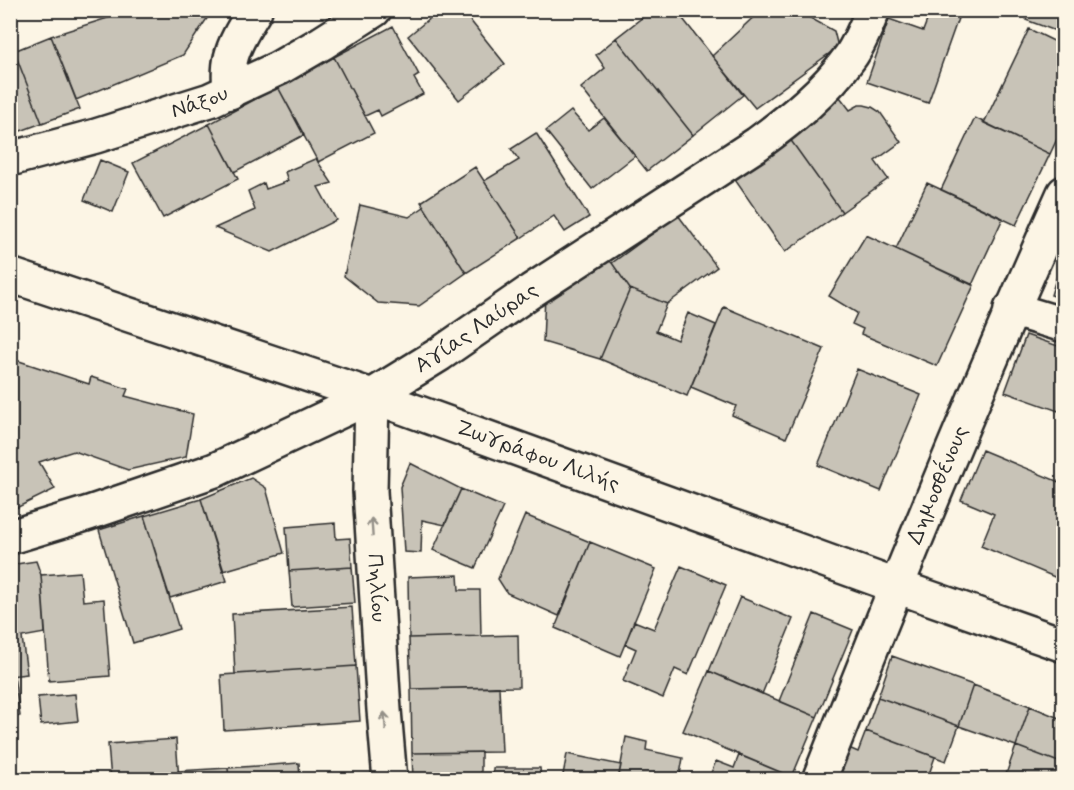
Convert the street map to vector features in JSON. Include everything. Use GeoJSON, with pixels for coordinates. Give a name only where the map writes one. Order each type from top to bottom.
{"type":"FeatureCollection","features":[{"type":"Feature","properties":{"kind":"street"},"geometry":{"type":"LineString","coordinates":[[230,92],[231,58],[255,10]]}},
{"type":"Feature","properties":{"kind":"street","name":"Νάξου"},"geometry":{"type":"LineString","coordinates":[[10,159],[96,135],[230,92],[279,68],[374,10]]}},
{"type":"Feature","properties":{"kind":"street","name":"Αγίας Λαύρας"},"geometry":{"type":"LineString","coordinates":[[10,537],[215,470],[372,396],[440,354],[787,122],[833,79],[851,56],[873,10]]}},
{"type":"Feature","properties":{"kind":"street","name":"Δημοσθένους"},"geometry":{"type":"LineString","coordinates":[[819,780],[896,586],[1011,309],[1064,193]]}},
{"type":"Feature","properties":{"kind":"street","name":"Ζωγράφου Λιλής"},"geometry":{"type":"LineString","coordinates":[[10,275],[372,396],[1064,645]]}},
{"type":"Feature","properties":{"kind":"street"},"geometry":{"type":"LineString","coordinates":[[1011,309],[1064,325]]}},
{"type":"Feature","properties":{"kind":"street","name":"Πηλίου"},"geometry":{"type":"LineString","coordinates":[[372,396],[370,491],[390,780]]}},
{"type":"Feature","properties":{"kind":"building"},"geometry":{"type":"Polygon","coordinates":[[[109,10],[205,10],[210,14],[183,55],[76,100],[51,36],[117,15],[109,10]]]}},
{"type":"Feature","properties":{"kind":"building"},"geometry":{"type":"Polygon","coordinates":[[[440,10],[462,10],[505,64],[459,100],[408,36],[440,10]]]}},
{"type":"Feature","properties":{"kind":"building"},"geometry":{"type":"Polygon","coordinates":[[[652,10],[676,10],[743,95],[693,135],[616,38],[652,10]]]}},
{"type":"Feature","properties":{"kind":"building"},"geometry":{"type":"Polygon","coordinates":[[[761,10],[796,10],[834,31],[838,47],[755,108],[712,56],[761,10]]]}},
{"type":"Feature","properties":{"kind":"building"},"geometry":{"type":"Polygon","coordinates":[[[931,10],[961,10],[928,103],[867,82],[889,19],[923,31],[931,10]]]}},
{"type":"Feature","properties":{"kind":"building"},"geometry":{"type":"Polygon","coordinates":[[[989,10],[1012,10],[1009,18],[989,10]]]}},
{"type":"Feature","properties":{"kind":"building"},"geometry":{"type":"Polygon","coordinates":[[[1030,10],[1064,10],[1064,34],[1026,20],[1030,10]]]}},
{"type":"Feature","properties":{"kind":"building"},"geometry":{"type":"Polygon","coordinates":[[[393,26],[419,75],[414,78],[423,94],[381,116],[378,110],[365,116],[334,57],[393,26]]]}},
{"type":"Feature","properties":{"kind":"building"},"geometry":{"type":"Polygon","coordinates":[[[1029,29],[1064,46],[1064,124],[1050,154],[984,123],[1029,29]]]}},
{"type":"Feature","properties":{"kind":"building"},"geometry":{"type":"Polygon","coordinates":[[[51,36],[80,109],[42,123],[14,51],[51,36]]]}},
{"type":"Feature","properties":{"kind":"building"},"geometry":{"type":"Polygon","coordinates":[[[616,38],[693,135],[647,171],[581,88],[605,68],[596,55],[616,38]]]}},
{"type":"Feature","properties":{"kind":"building"},"geometry":{"type":"Polygon","coordinates":[[[14,51],[42,123],[10,135],[10,52],[14,51]]]}},
{"type":"Feature","properties":{"kind":"building"},"geometry":{"type":"Polygon","coordinates":[[[334,57],[374,133],[318,162],[278,87],[334,57]]]}},
{"type":"Feature","properties":{"kind":"building"},"geometry":{"type":"Polygon","coordinates":[[[278,87],[304,135],[234,172],[209,124],[278,87]]]}},
{"type":"Feature","properties":{"kind":"building"},"geometry":{"type":"Polygon","coordinates":[[[840,97],[850,110],[864,105],[880,112],[901,142],[875,161],[888,179],[842,212],[787,135],[840,97]]]}},
{"type":"Feature","properties":{"kind":"building"},"geometry":{"type":"Polygon","coordinates":[[[571,111],[588,130],[604,118],[635,156],[592,189],[546,131],[571,111]]]}},
{"type":"Feature","properties":{"kind":"building"},"geometry":{"type":"Polygon","coordinates":[[[975,118],[1050,154],[1016,225],[941,190],[975,118]]]}},
{"type":"Feature","properties":{"kind":"building"},"geometry":{"type":"Polygon","coordinates":[[[209,124],[238,179],[163,218],[133,163],[209,124]]]}},
{"type":"Feature","properties":{"kind":"building"},"geometry":{"type":"Polygon","coordinates":[[[536,133],[589,217],[565,232],[554,216],[521,238],[484,181],[519,160],[511,149],[536,133]]]}},
{"type":"Feature","properties":{"kind":"building"},"geometry":{"type":"Polygon","coordinates":[[[787,135],[842,212],[785,252],[731,174],[787,135]]]}},
{"type":"Feature","properties":{"kind":"building"},"geometry":{"type":"Polygon","coordinates":[[[317,158],[332,183],[318,187],[336,220],[272,252],[215,228],[255,210],[248,191],[264,183],[266,189],[288,181],[285,172],[317,158]]]}},
{"type":"Feature","properties":{"kind":"building"},"geometry":{"type":"Polygon","coordinates":[[[100,160],[129,172],[113,212],[84,200],[100,160]]]}},
{"type":"Feature","properties":{"kind":"building"},"geometry":{"type":"Polygon","coordinates":[[[475,167],[521,238],[466,273],[421,202],[475,167]]]}},
{"type":"Feature","properties":{"kind":"building"},"geometry":{"type":"Polygon","coordinates":[[[927,183],[1003,218],[972,285],[896,249],[927,183]]]}},
{"type":"Feature","properties":{"kind":"building"},"geometry":{"type":"Polygon","coordinates":[[[360,205],[409,217],[424,207],[466,273],[419,306],[378,303],[344,276],[360,205]]]}},
{"type":"Feature","properties":{"kind":"building"},"geometry":{"type":"Polygon","coordinates":[[[678,215],[717,267],[667,304],[630,289],[612,263],[678,215]]]}},
{"type":"Feature","properties":{"kind":"building"},"geometry":{"type":"Polygon","coordinates":[[[866,235],[974,285],[937,366],[861,334],[863,329],[852,324],[857,313],[829,296],[866,235]]]}},
{"type":"Feature","properties":{"kind":"building"},"geometry":{"type":"Polygon","coordinates":[[[1064,253],[1064,299],[1051,295],[1064,253]]]}},
{"type":"Feature","properties":{"kind":"building"},"geometry":{"type":"Polygon","coordinates":[[[601,254],[612,263],[630,289],[600,359],[543,342],[545,295],[601,254]]]}},
{"type":"Feature","properties":{"kind":"building"},"geometry":{"type":"Polygon","coordinates":[[[630,289],[667,304],[656,331],[677,340],[688,313],[716,325],[687,396],[600,359],[630,289]]]}},
{"type":"Feature","properties":{"kind":"building"},"geometry":{"type":"Polygon","coordinates":[[[724,307],[824,349],[786,438],[732,415],[736,406],[691,387],[724,307]]]}},
{"type":"Feature","properties":{"kind":"building"},"geometry":{"type":"Polygon","coordinates":[[[1026,335],[1064,348],[1064,413],[1005,392],[1026,335]]]}},
{"type":"Feature","properties":{"kind":"building"},"geometry":{"type":"Polygon","coordinates":[[[10,358],[89,384],[91,377],[128,389],[125,396],[193,414],[186,457],[128,470],[74,451],[39,462],[55,489],[10,511],[10,358]]]}},
{"type":"Feature","properties":{"kind":"building"},"geometry":{"type":"Polygon","coordinates":[[[857,369],[921,395],[881,491],[818,465],[857,369]]]}},
{"type":"Feature","properties":{"kind":"building"},"geometry":{"type":"Polygon","coordinates":[[[982,450],[1064,484],[1064,581],[981,546],[994,514],[961,500],[982,450]]]}},
{"type":"Feature","properties":{"kind":"building"},"geometry":{"type":"Polygon","coordinates":[[[410,463],[461,489],[445,525],[422,520],[421,553],[404,552],[400,487],[410,463]]]}},
{"type":"Feature","properties":{"kind":"building"},"geometry":{"type":"Polygon","coordinates":[[[251,478],[266,488],[284,553],[223,571],[201,499],[251,478]]]}},
{"type":"Feature","properties":{"kind":"building"},"geometry":{"type":"Polygon","coordinates":[[[461,489],[503,507],[475,568],[433,550],[461,489]]]}},
{"type":"Feature","properties":{"kind":"building"},"geometry":{"type":"Polygon","coordinates":[[[201,499],[227,581],[170,598],[144,516],[201,499]]]}},
{"type":"Feature","properties":{"kind":"building"},"geometry":{"type":"Polygon","coordinates":[[[525,515],[590,542],[559,616],[507,593],[498,579],[525,515]]]}},
{"type":"Feature","properties":{"kind":"building"},"geometry":{"type":"Polygon","coordinates":[[[144,516],[179,629],[133,643],[99,530],[144,516]]]}},
{"type":"Feature","properties":{"kind":"building"},"geometry":{"type":"Polygon","coordinates":[[[335,523],[336,539],[350,538],[352,567],[289,571],[286,527],[335,523]]]}},
{"type":"Feature","properties":{"kind":"building"},"geometry":{"type":"Polygon","coordinates":[[[590,542],[656,569],[620,656],[555,628],[590,542]]]}},
{"type":"Feature","properties":{"kind":"building"},"geometry":{"type":"Polygon","coordinates":[[[36,561],[41,575],[45,633],[22,637],[27,674],[10,676],[10,565],[36,561]]]}},
{"type":"Feature","properties":{"kind":"building"},"geometry":{"type":"Polygon","coordinates":[[[681,566],[726,585],[688,675],[675,669],[663,698],[623,681],[636,649],[625,644],[634,621],[654,629],[681,566]]]}},
{"type":"Feature","properties":{"kind":"building"},"geometry":{"type":"Polygon","coordinates":[[[352,567],[355,603],[292,607],[289,571],[352,567]]]}},
{"type":"Feature","properties":{"kind":"building"},"geometry":{"type":"Polygon","coordinates":[[[80,572],[83,601],[104,599],[110,676],[49,681],[41,575],[80,572]]]}},
{"type":"Feature","properties":{"kind":"building"},"geometry":{"type":"Polygon","coordinates":[[[458,575],[459,590],[480,590],[481,636],[409,638],[408,577],[458,575]]]}},
{"type":"Feature","properties":{"kind":"building"},"geometry":{"type":"Polygon","coordinates":[[[740,597],[793,619],[762,694],[709,671],[740,597]]]}},
{"type":"Feature","properties":{"kind":"building"},"geometry":{"type":"Polygon","coordinates":[[[352,607],[356,666],[235,674],[232,614],[352,607]]]}},
{"type":"Feature","properties":{"kind":"building"},"geometry":{"type":"Polygon","coordinates":[[[814,614],[853,630],[817,717],[779,701],[814,614]]]}},
{"type":"Feature","properties":{"kind":"building"},"geometry":{"type":"Polygon","coordinates":[[[518,635],[519,687],[411,689],[409,638],[518,635]]]}},
{"type":"Feature","properties":{"kind":"building"},"geometry":{"type":"Polygon","coordinates":[[[892,656],[973,685],[959,726],[878,697],[892,656]]]}},
{"type":"Feature","properties":{"kind":"building"},"geometry":{"type":"Polygon","coordinates":[[[356,666],[360,721],[224,730],[221,675],[356,666]]]}},
{"type":"Feature","properties":{"kind":"building"},"geometry":{"type":"Polygon","coordinates":[[[709,671],[817,717],[792,777],[683,731],[709,671]]]}},
{"type":"Feature","properties":{"kind":"building"},"geometry":{"type":"Polygon","coordinates":[[[10,676],[14,676],[20,716],[10,718],[10,676]]]}},
{"type":"Feature","properties":{"kind":"building"},"geometry":{"type":"Polygon","coordinates":[[[973,685],[1030,706],[1016,746],[959,726],[973,685]]]}},
{"type":"Feature","properties":{"kind":"building"},"geometry":{"type":"Polygon","coordinates":[[[499,687],[502,752],[412,753],[411,689],[499,687]]]}},
{"type":"Feature","properties":{"kind":"building"},"geometry":{"type":"Polygon","coordinates":[[[75,694],[78,721],[41,725],[38,697],[75,694]]]}},
{"type":"Feature","properties":{"kind":"building"},"geometry":{"type":"Polygon","coordinates":[[[878,697],[959,726],[946,761],[866,731],[878,697]]]}},
{"type":"Feature","properties":{"kind":"building"},"geometry":{"type":"Polygon","coordinates":[[[1030,706],[1064,720],[1064,764],[1016,746],[1030,706]]]}},
{"type":"Feature","properties":{"kind":"building"},"geometry":{"type":"Polygon","coordinates":[[[866,731],[935,757],[928,777],[934,780],[838,780],[849,748],[858,752],[866,731]]]}},
{"type":"Feature","properties":{"kind":"building"},"geometry":{"type":"Polygon","coordinates":[[[626,737],[647,742],[646,750],[683,758],[679,780],[618,780],[626,737]]]}},
{"type":"Feature","properties":{"kind":"building"},"geometry":{"type":"Polygon","coordinates":[[[176,739],[179,780],[111,780],[108,744],[176,739]]]}},
{"type":"Feature","properties":{"kind":"building"},"geometry":{"type":"Polygon","coordinates":[[[1016,746],[1064,764],[1064,780],[1012,780],[1005,777],[1016,746]]]}},
{"type":"Feature","properties":{"kind":"building"},"geometry":{"type":"Polygon","coordinates":[[[481,752],[481,776],[493,776],[493,780],[413,780],[412,753],[481,752]]]}},
{"type":"Feature","properties":{"kind":"building"},"geometry":{"type":"Polygon","coordinates":[[[567,754],[621,765],[618,780],[562,780],[567,754]]]}},
{"type":"Feature","properties":{"kind":"building"},"geometry":{"type":"Polygon","coordinates":[[[739,755],[792,777],[791,780],[708,780],[716,761],[734,768],[739,755]]]}},
{"type":"Feature","properties":{"kind":"building"},"geometry":{"type":"Polygon","coordinates":[[[299,763],[300,780],[229,780],[228,768],[299,763]]]}},
{"type":"Feature","properties":{"kind":"building"},"geometry":{"type":"Polygon","coordinates":[[[228,768],[229,780],[179,780],[178,771],[228,768]]]}},
{"type":"Feature","properties":{"kind":"building"},"geometry":{"type":"Polygon","coordinates":[[[493,768],[540,768],[541,780],[493,780],[493,768]]]}},
{"type":"Feature","properties":{"kind":"building"},"geometry":{"type":"Polygon","coordinates":[[[691,773],[707,780],[688,780],[691,773]]]}},
{"type":"Feature","properties":{"kind":"building"},"geometry":{"type":"Polygon","coordinates":[[[371,774],[371,780],[300,780],[300,779],[371,774]]]}}]}
